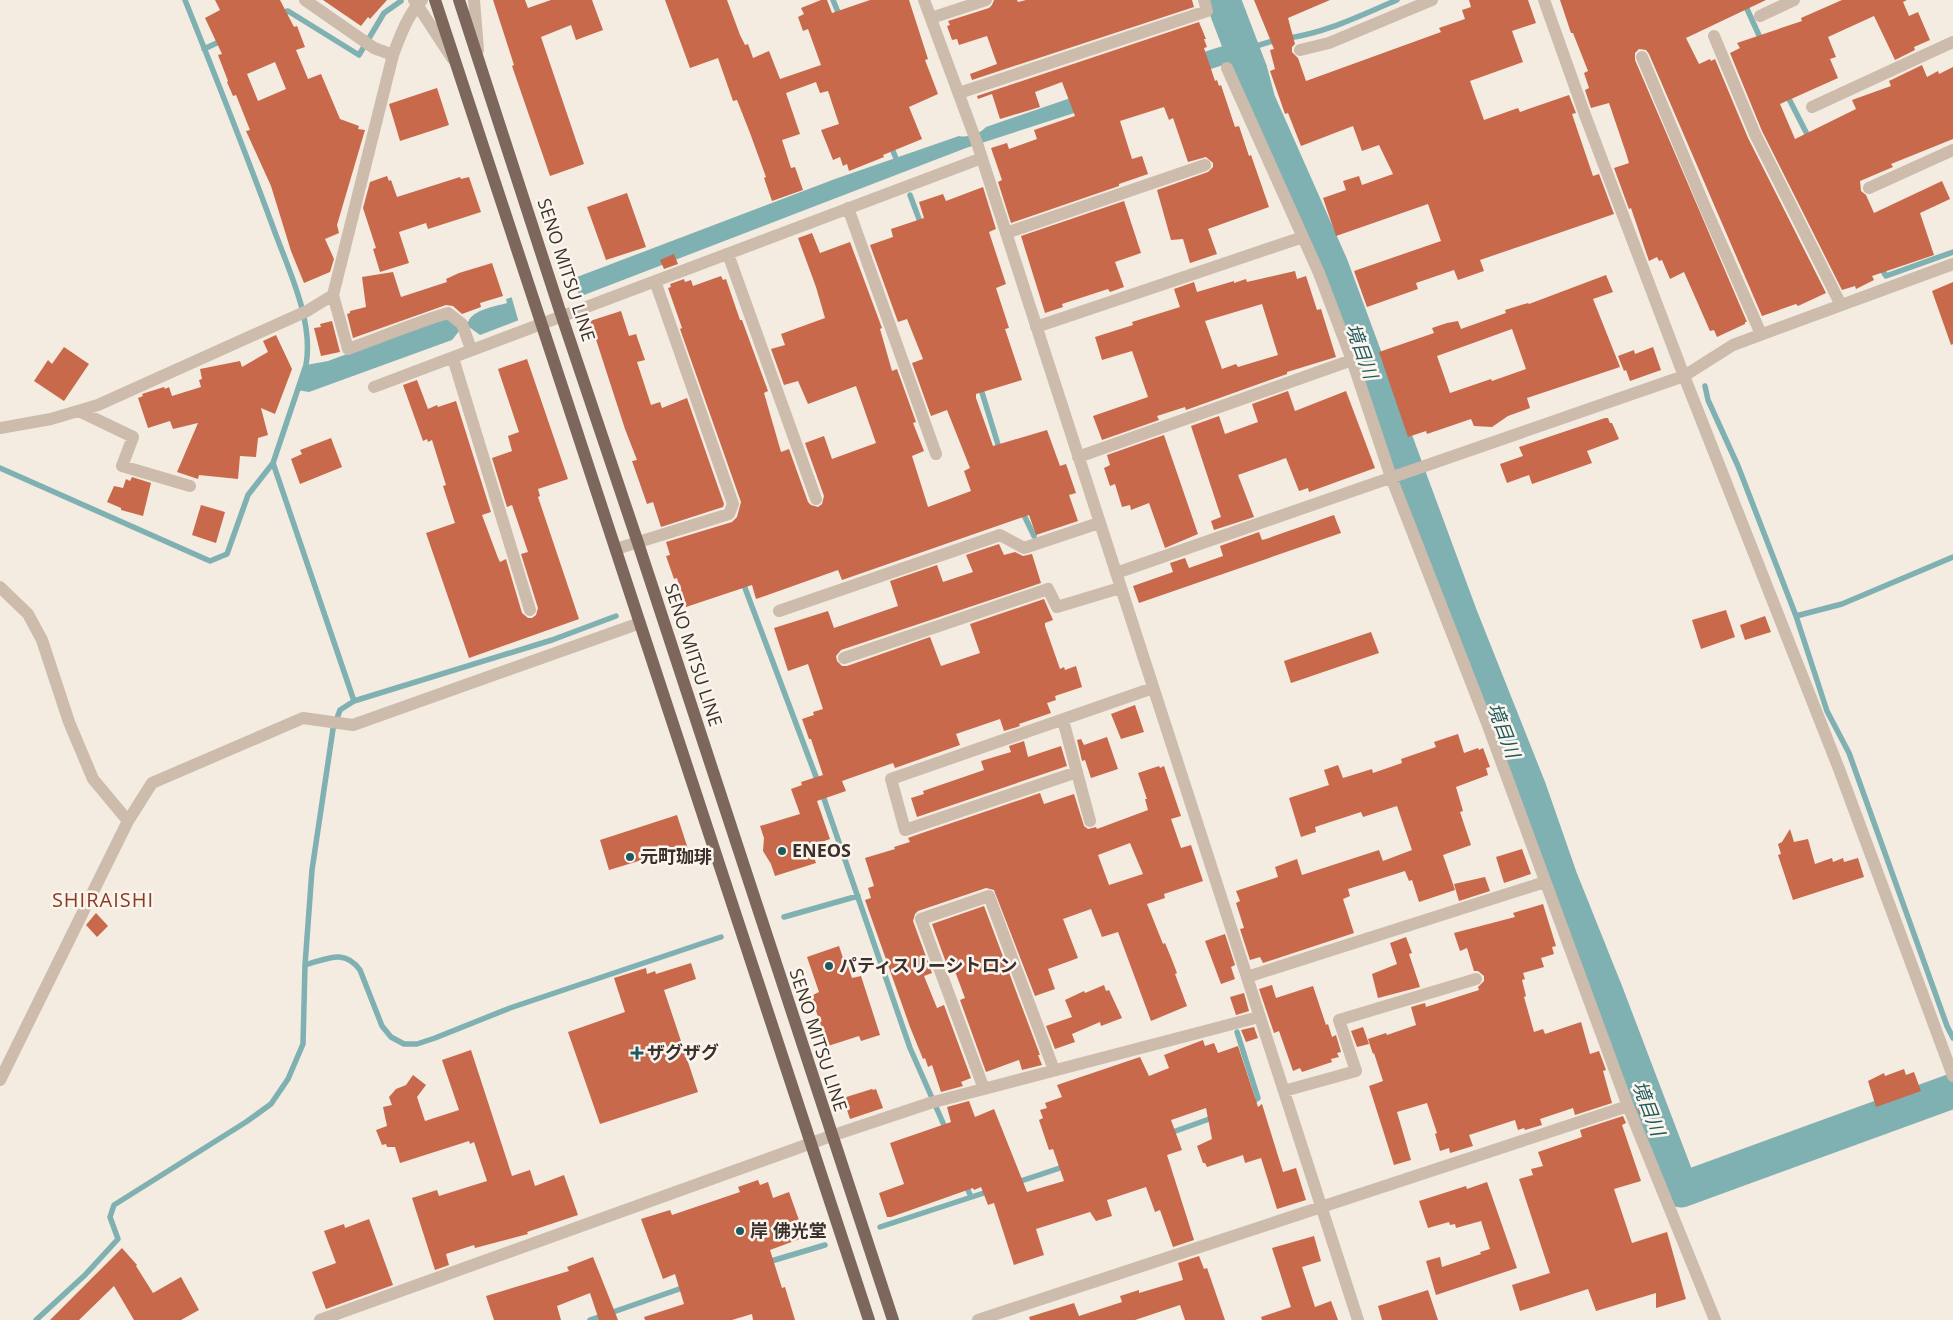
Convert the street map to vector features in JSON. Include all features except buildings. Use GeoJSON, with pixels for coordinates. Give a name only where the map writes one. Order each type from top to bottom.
{"type":"FeatureCollection","features":[{"type":"Feature","properties":{"kind":"main road"},"geometry":{"type":"LineString","coordinates":[[435,0],[459,68],[869,1320]]}},
{"type":"Feature","properties":{"kind":"main road","name":"SENO MITSU LINE"},"geometry":{"type":"LineString","coordinates":[[459,0],[560,312],[638,542],[831,1136],[893,1320]]}},
{"type":"Feature","properties":{"kind":"street"},"geometry":{"type":"LineString","coordinates":[[305,0],[358,38],[374,48],[393,55]]}},
{"type":"Feature","properties":{"kind":"street"},"geometry":{"type":"LineString","coordinates":[[474,0],[479,61]]}},
{"type":"Feature","properties":{"kind":"street"},"geometry":{"type":"LineString","coordinates":[[924,0],[959,93],[1006,233],[1358,1320]]}},
{"type":"Feature","properties":{"kind":"street"},"geometry":{"type":"LineString","coordinates":[[931,18],[986,0]]}},
{"type":"Feature","properties":{"kind":"street"},"geometry":{"type":"LineString","coordinates":[[959,93],[1207,11],[1204,0]]}},
{"type":"Feature","properties":{"kind":"street"},"geometry":{"type":"LineString","coordinates":[[1300,50],[1329,43],[1432,0]]}},
{"type":"Feature","properties":{"kind":"street"},"geometry":{"type":"LineString","coordinates":[[1544,0],[1684,376],[1839,769],[1953,1076]]}},
{"type":"Feature","properties":{"kind":"street"},"geometry":{"type":"LineString","coordinates":[[1760,16],[1794,0]]}},
{"type":"Feature","properties":{"kind":"street"},"geometry":{"type":"LineString","coordinates":[[418,2],[459,68]]}},
{"type":"Feature","properties":{"kind":"street"},"geometry":{"type":"LineString","coordinates":[[418,2],[393,55],[333,295],[348,349],[390,334],[416,322],[448,313],[463,326],[472,349]]}},
{"type":"Feature","properties":{"kind":"street"},"geometry":{"type":"LineString","coordinates":[[1714,36],[1755,134],[1842,305]]}},
{"type":"Feature","properties":{"kind":"street"},"geometry":{"type":"LineString","coordinates":[[1812,107],[1953,42]]}},
{"type":"Feature","properties":{"kind":"street"},"geometry":{"type":"LineString","coordinates":[[1642,57],[1761,334]]}},
{"type":"Feature","properties":{"kind":"street"},"geometry":{"type":"LineString","coordinates":[[1227,68],[1319,273],[1628,1106],[1715,1320]]}},
{"type":"Feature","properties":{"kind":"street"},"geometry":{"type":"LineString","coordinates":[[374,387],[452,358],[540,319],[655,281],[848,208],[977,146]]}},
{"type":"Feature","properties":{"kind":"street"},"geometry":{"type":"LineString","coordinates":[[1869,188],[1953,150]]}},
{"type":"Feature","properties":{"kind":"street"},"geometry":{"type":"LineString","coordinates":[[1006,233],[1205,164]]}},
{"type":"Feature","properties":{"kind":"street"},"geometry":{"type":"LineString","coordinates":[[848,208],[936,454]]}},
{"type":"Feature","properties":{"kind":"street"},"geometry":{"type":"LineString","coordinates":[[1036,327],[1303,237]]}},
{"type":"Feature","properties":{"kind":"street"},"geometry":{"type":"LineString","coordinates":[[728,254],[816,499]]}},
{"type":"Feature","properties":{"kind":"street"},"geometry":{"type":"LineString","coordinates":[[1116,573],[1684,376],[1733,345],[1953,264]]}},
{"type":"Feature","properties":{"kind":"street"},"geometry":{"type":"LineString","coordinates":[[616,549],[729,514],[733,504],[655,281]]}},
{"type":"Feature","properties":{"kind":"street"},"geometry":{"type":"LineString","coordinates":[[0,428],[51,419],[98,405],[303,313],[333,295]]}},
{"type":"Feature","properties":{"kind":"street"},"geometry":{"type":"LineString","coordinates":[[452,358],[530,610]]}},
{"type":"Feature","properties":{"kind":"street"},"geometry":{"type":"LineString","coordinates":[[1078,457],[1352,360]]}},
{"type":"Feature","properties":{"kind":"street"},"geometry":{"type":"LineString","coordinates":[[79,410],[133,436],[122,466],[190,486]]}},
{"type":"Feature","properties":{"kind":"street"},"geometry":{"type":"LineString","coordinates":[[779,611],[1000,535],[1024,548],[1099,523]]}},
{"type":"Feature","properties":{"kind":"street"},"geometry":{"type":"LineString","coordinates":[[0,587],[28,614],[42,640],[69,722],[93,779],[128,821]]}},
{"type":"Feature","properties":{"kind":"street"},"geometry":{"type":"LineString","coordinates":[[844,658],[1048,588],[1058,607],[1120,588]]}},
{"type":"Feature","properties":{"kind":"street"},"geometry":{"type":"LineString","coordinates":[[0,1080],[128,821],[152,782],[303,718],[353,725],[640,623]]}},
{"type":"Feature","properties":{"kind":"street"},"geometry":{"type":"LineString","coordinates":[[1076,772],[905,830],[891,779],[1153,688]]}},
{"type":"Feature","properties":{"kind":"street"},"geometry":{"type":"LineString","coordinates":[[1062,720],[1090,821]]}},
{"type":"Feature","properties":{"kind":"street"},"geometry":{"type":"LineString","coordinates":[[1247,977],[1545,882]]}},
{"type":"Feature","properties":{"kind":"street"},"geometry":{"type":"LineString","coordinates":[[984,1089],[921,919],[989,896],[1054,1070]]}},
{"type":"Feature","properties":{"kind":"street"},"geometry":{"type":"LineString","coordinates":[[1284,1091],[1356,1071],[1339,1020],[1476,979]]}},
{"type":"Feature","properties":{"kind":"street"},"geometry":{"type":"LineString","coordinates":[[320,1320],[831,1136],[935,1101],[1259,1017]]}},
{"type":"Feature","properties":{"kind":"street"},"geometry":{"type":"LineString","coordinates":[[978,1320],[1628,1106]]}},
{"type":"Feature","properties":{"kind":"water"},"geometry":{"type":"Polygon","coordinates":[[[1240,41],[1245,58],[966,148],[480,335],[469,327],[460,330],[452,340],[309,392],[297,390],[306,365],[328,361],[447,317],[468,322],[480,311],[507,303],[506,299],[577,277],[835,179],[959,136],[973,135],[986,127],[1240,41]]]}},
{"type":"Feature","properties":{"kind":"pier"},"geometry":{"type":"Polygon","coordinates":[[[573,276],[580,299],[519,323],[511,295],[573,276]]]}},
{"type":"Feature","properties":{"kind":"waterway"},"geometry":{"type":"LineString","coordinates":[[0,468],[210,561],[227,554],[248,495],[273,463],[306,365],[306,330],[303,313],[292,277],[252,170],[185,0]]}},
{"type":"Feature","properties":{"kind":"waterway"},"geometry":{"type":"LineString","coordinates":[[833,0],[840,17]]}},
{"type":"Feature","properties":{"kind":"waterway","name":"境目川"},"geometry":{"type":"LineString","coordinates":[[1223,0],[1250,71],[1258,101],[1331,266],[1461,618],[1529,789],[1560,878],[1681,1190],[1953,1091]]}},
{"type":"Feature","properties":{"kind":"waterway"},"geometry":{"type":"LineString","coordinates":[[1288,38],[1330,28],[1397,0]]}},
{"type":"Feature","properties":{"kind":"waterway"},"geometry":{"type":"LineString","coordinates":[[1743,0],[1762,42]]}},
{"type":"Feature","properties":{"kind":"waterway"},"geometry":{"type":"LineString","coordinates":[[281,13],[288,11],[359,55],[384,13],[401,1]]}},
{"type":"Feature","properties":{"kind":"waterway"},"geometry":{"type":"LineString","coordinates":[[204,49],[223,40]]}},
{"type":"Feature","properties":{"kind":"waterway"},"geometry":{"type":"LineString","coordinates":[[1237,52],[1276,40]]}},
{"type":"Feature","properties":{"kind":"waterway"},"geometry":{"type":"LineString","coordinates":[[1786,93],[1810,140]]}},
{"type":"Feature","properties":{"kind":"waterway"},"geometry":{"type":"LineString","coordinates":[[890,144],[898,163]]}},
{"type":"Feature","properties":{"kind":"waterway"},"geometry":{"type":"LineString","coordinates":[[910,195],[922,227]]}},
{"type":"Feature","properties":{"kind":"waterway"},"geometry":{"type":"LineString","coordinates":[[1880,266],[1886,276],[1953,252]]}},
{"type":"Feature","properties":{"kind":"waterway"},"geometry":{"type":"LineString","coordinates":[[980,386],[1000,451]]}},
{"type":"Feature","properties":{"kind":"waterway"},"geometry":{"type":"LineString","coordinates":[[1705,386],[1708,400],[1738,466],[1796,616],[1827,711],[1849,753],[1947,1026],[1953,1038]]}},
{"type":"Feature","properties":{"kind":"waterway"},"geometry":{"type":"LineString","coordinates":[[36,1320],[85,1275],[118,1239],[110,1217],[114,1205],[246,1122],[271,1104],[288,1079],[303,1044],[305,965],[312,870],[333,729],[340,710],[354,701],[273,463]]}},
{"type":"Feature","properties":{"kind":"waterway"},"geometry":{"type":"LineString","coordinates":[[1022,511],[1034,536]]}},
{"type":"Feature","properties":{"kind":"waterway"},"geometry":{"type":"LineString","coordinates":[[1796,616],[1842,604],[1953,557]]}},
{"type":"Feature","properties":{"kind":"waterway"},"geometry":{"type":"LineString","coordinates":[[742,580],[818,782]]}},
{"type":"Feature","properties":{"kind":"waterway"},"geometry":{"type":"LineString","coordinates":[[674,589],[687,585]]}},
{"type":"Feature","properties":{"kind":"waterway"},"geometry":{"type":"LineString","coordinates":[[354,701],[552,640],[616,616]]}},
{"type":"Feature","properties":{"kind":"waterway"},"geometry":{"type":"LineString","coordinates":[[822,793],[910,1048],[947,1132]]}},
{"type":"Feature","properties":{"kind":"waterway"},"geometry":{"type":"LineString","coordinates":[[784,917],[858,896]]}},
{"type":"Feature","properties":{"kind":"waterway"},"geometry":{"type":"LineString","coordinates":[[305,965],[335,957],[348,959],[354,963],[360,970],[382,1026],[391,1037],[404,1044],[417,1044],[510,1008],[721,937]]}},
{"type":"Feature","properties":{"kind":"waterway"},"geometry":{"type":"LineString","coordinates":[[1237,1032],[1258,1098],[1250,1104]]}},
{"type":"Feature","properties":{"kind":"waterway"},"geometry":{"type":"LineString","coordinates":[[1170,1133],[1215,1117]]}},
{"type":"Feature","properties":{"kind":"waterway"},"geometry":{"type":"LineString","coordinates":[[1015,1183],[1066,1166]]}},
{"type":"Feature","properties":{"kind":"waterway"},"geometry":{"type":"LineString","coordinates":[[965,1183],[971,1197]]}},
{"type":"Feature","properties":{"kind":"waterway"},"geometry":{"type":"LineString","coordinates":[[880,1227],[990,1191]]}},
{"type":"Feature","properties":{"kind":"waterway"},"geometry":{"type":"LineString","coordinates":[[768,1262],[825,1245]]}},
{"type":"Feature","properties":{"kind":"waterway"},"geometry":{"type":"LineString","coordinates":[[590,1320],[685,1287]]}},
{"type":"Feature","properties":{"kind":"place","name":"ENEOS"},"geometry":{"type":"Point","coordinates":[782,851]}},
{"type":"Feature","properties":{"kind":"place","name":"元町珈琲"},"geometry":{"type":"Point","coordinates":[630,857]}},
{"type":"Feature","properties":{"kind":"place","name":"パティスリーシトロン"},"geometry":{"type":"Point","coordinates":[829,966]}},
{"type":"Feature","properties":{"kind":"place","name":"ザグザグ"},"geometry":{"type":"Point","coordinates":[637,1053]}},
{"type":"Feature","properties":{"kind":"place","name":"岸 佛光堂"},"geometry":{"type":"Point","coordinates":[740,1231]}},
{"type":"Feature","properties":{"kind":"district","name":"SHIRAISHI"},"geometry":{"type":"Point","coordinates":[103,900]}}]}
